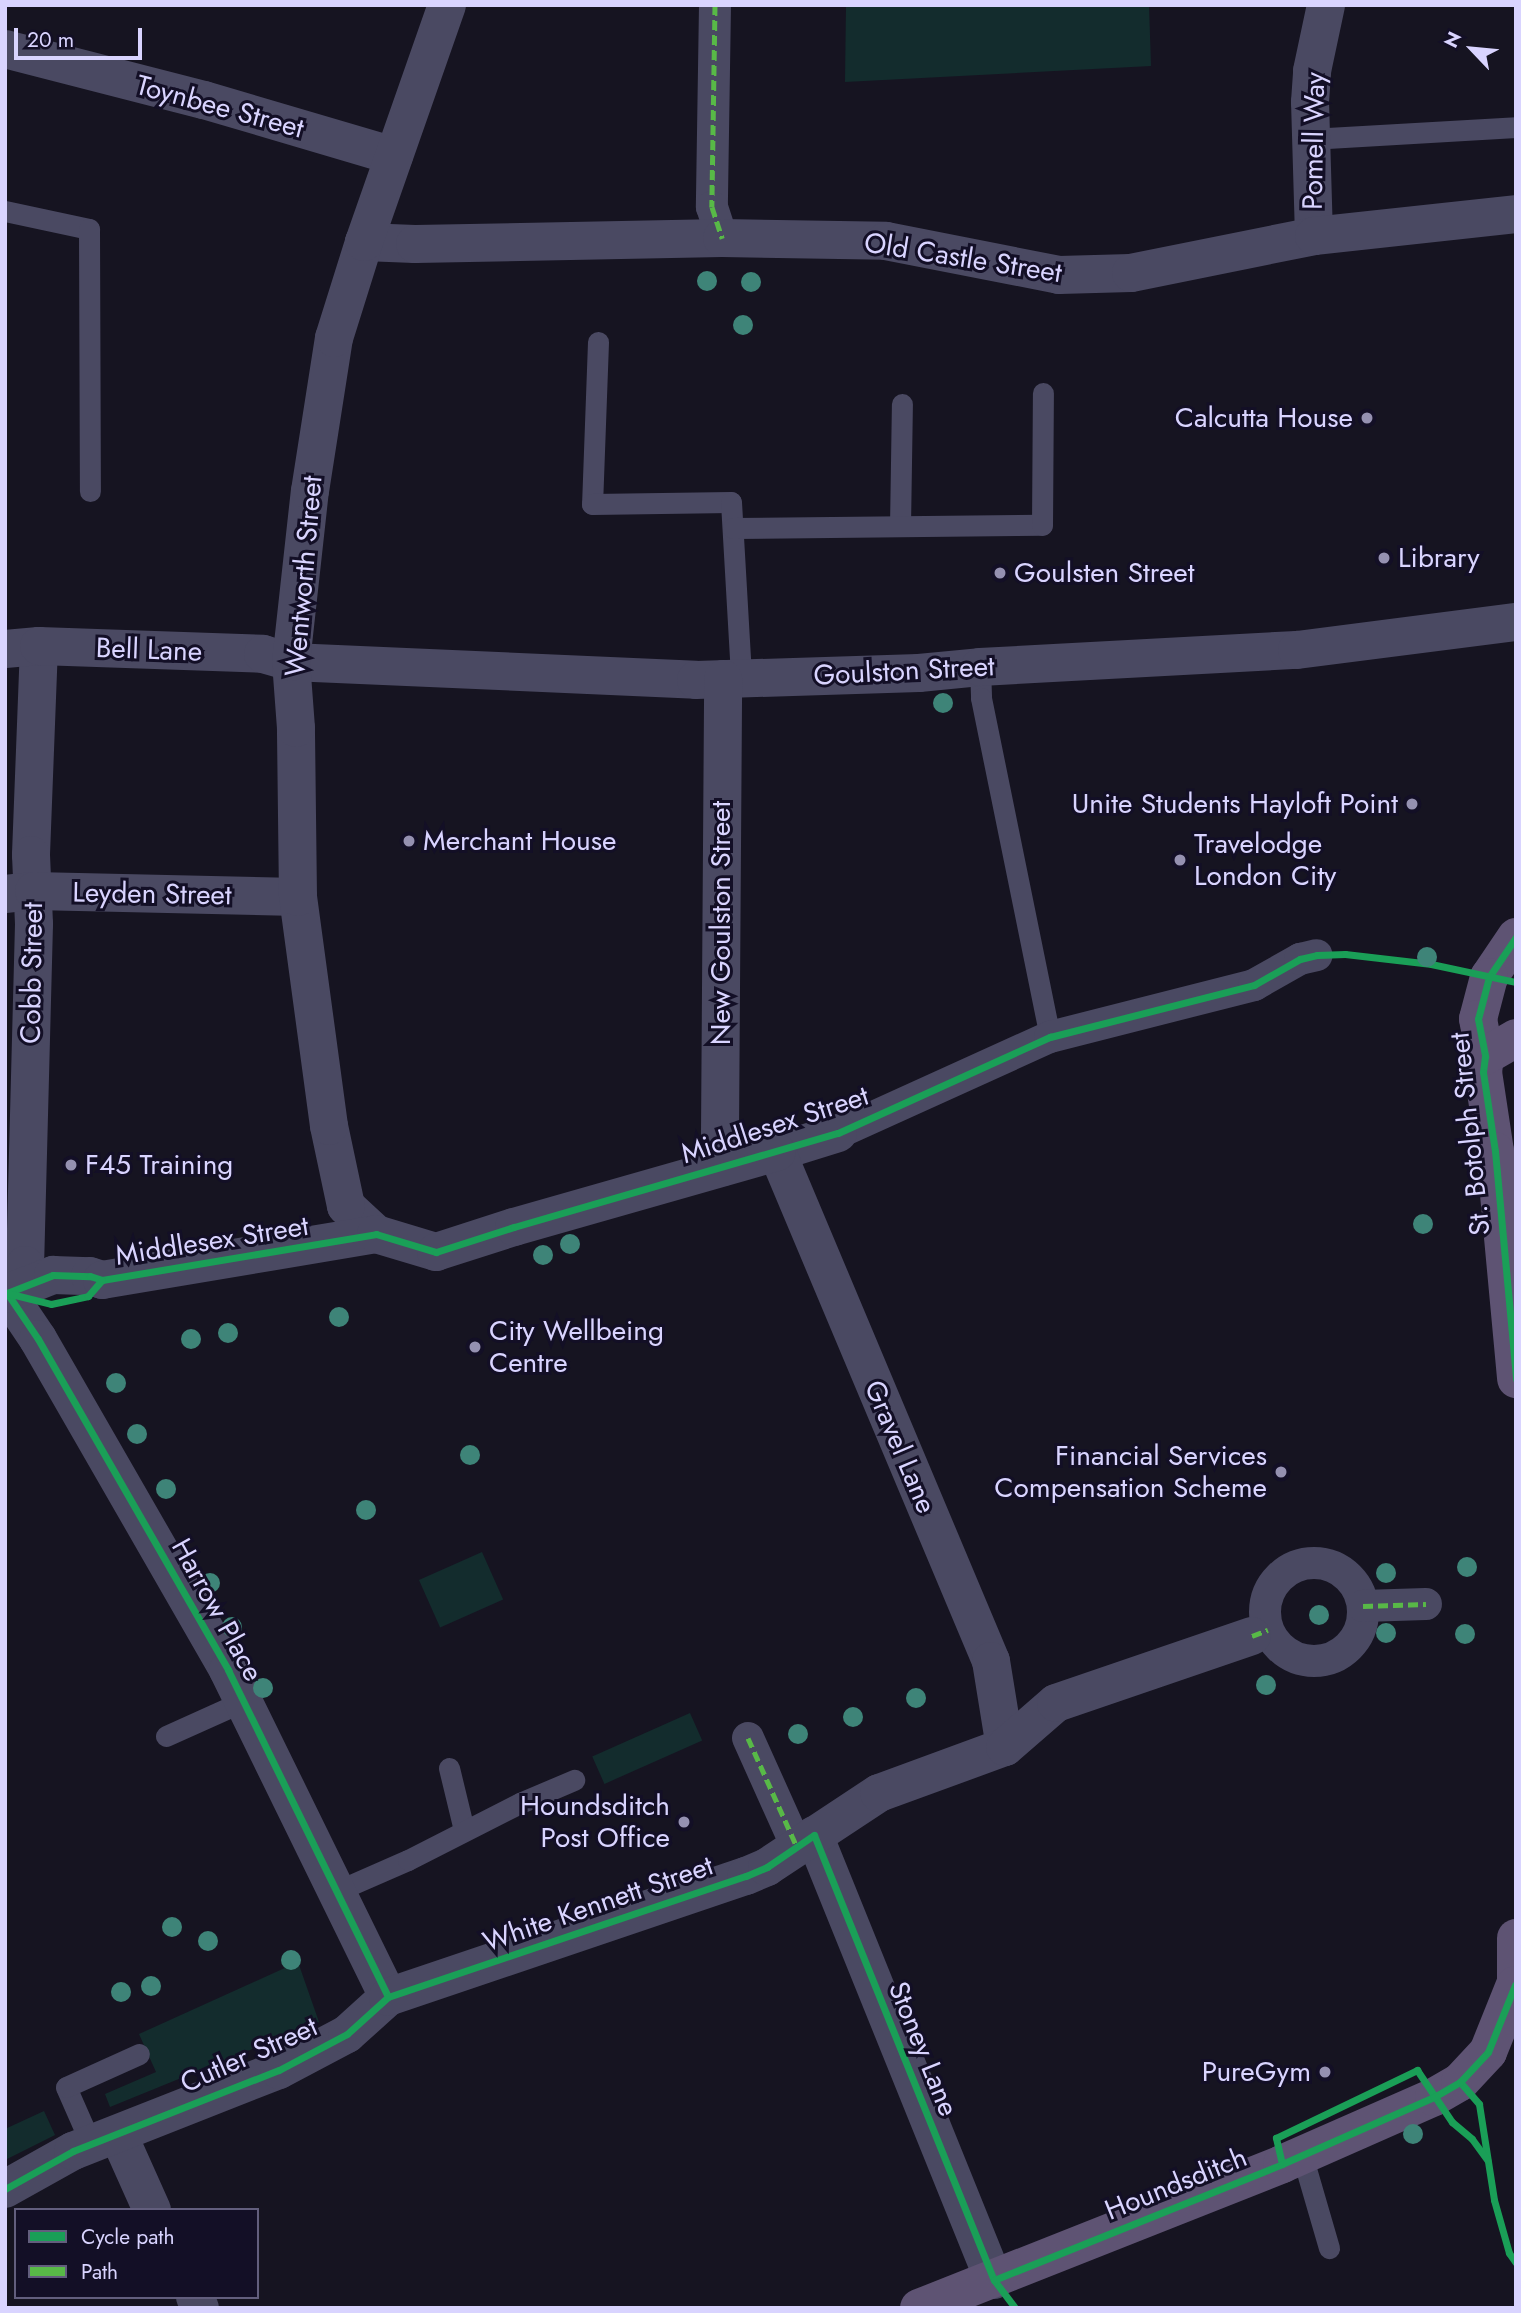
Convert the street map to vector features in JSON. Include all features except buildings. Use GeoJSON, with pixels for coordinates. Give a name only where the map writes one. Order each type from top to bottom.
{"type":"FeatureCollection","features":[{"type":"Feature","properties":{"kind":"main road","name":"St. Botolph Street"},"geometry":{"type":"LineString","coordinates":[[1516,937],[1489,977],[1482,994],[1478,1019],[1500,1047],[1485,1094],[1494,1151],[1516,1378]]}},
{"type":"Feature","properties":{"kind":"main road"},"geometry":{"type":"LineString","coordinates":[[1515,1986],[1516,1938]]}},
{"type":"Feature","properties":{"kind":"main road","name":"Houndsditch"},"geometry":{"type":"LineString","coordinates":[[919,2308],[1302,2155],[1398,2114],[1460,2082],[1488,2052],[1515,1986]]}},
{"type":"Feature","properties":{"kind":"street","name":"Wentworth Street"},"geometry":{"type":"LineString","coordinates":[[376,1234],[346,1206],[329,1126],[298,897],[292,663],[310,491],[334,338],[364,242],[447,5]]}},
{"type":"Feature","properties":{"kind":"street"},"geometry":{"type":"LineString","coordinates":[[715,5],[712,207],[722,238]]}},
{"type":"Feature","properties":{"kind":"street","name":"Pomell Way"},"geometry":{"type":"LineString","coordinates":[[1314,236],[1310,139],[1312,71],[1326,5]]}},
{"type":"Feature","properties":{"kind":"street","name":"Toynbee Street"},"geometry":{"type":"LineString","coordinates":[[5,50],[204,100],[394,156]]}},
{"type":"Feature","properties":{"kind":"street","name":"Old Castle Street"},"geometry":{"type":"LineString","coordinates":[[364,242],[415,244],[722,238],[886,241],[1059,275],[1131,273],[1314,236],[1516,214]]}},
{"type":"Feature","properties":{"kind":"street","name":"Goulston Street"},"geometry":{"type":"LineString","coordinates":[[292,663],[732,679],[919,673],[980,667],[1297,650],[1516,622]]}},
{"type":"Feature","properties":{"kind":"street","name":"Bell Lane"},"geometry":{"type":"LineString","coordinates":[[22,647],[263,654],[292,663]]}},
{"type":"Feature","properties":{"kind":"street","name":"Cobb Street"},"geometry":{"type":"LineString","coordinates":[[6,1294],[25,1265],[20,893],[32,855],[22,647]]}},
{"type":"Feature","properties":{"kind":"street","name":"New Goulston Street"},"geometry":{"type":"LineString","coordinates":[[723,1167],[720,1133],[732,679]]}},
{"type":"Feature","properties":{"kind":"street","name":"Leyden Street"},"geometry":{"type":"LineString","coordinates":[[20,893],[298,897]]}},
{"type":"Feature","properties":{"kind":"street","name":"Middlesex Street"},"geometry":{"type":"LineString","coordinates":[[6,1294],[53,1275],[90,1276],[102,1280],[376,1234],[436,1252],[838,1133],[1049,1037],[1254,985],[1292,962],[1317,955]]}},
{"type":"Feature","properties":{"kind":"street","name":"Gravel Lane"},"geometry":{"type":"LineString","coordinates":[[777,1152],[991,1661],[1005,1747]]}},
{"type":"Feature","properties":{"kind":"street","name":"Harrow Place"},"geometry":{"type":"LineString","coordinates":[[6,1294],[38,1339],[244,1701],[388,1997]]}},
{"type":"Feature","properties":{"kind":"street"},"geometry":{"type":"LineString","coordinates":[[1320,1563],[1336,1568],[1350,1577],[1359,1591],[1363,1606],[1363,1623],[1357,1638],[1334,1658],[1318,1662],[1295,1657],[1260,1633],[1268,1597],[1276,1582],[1288,1570],[1303,1564],[1320,1563]]}},
{"type":"Feature","properties":{"kind":"street"},"geometry":{"type":"LineString","coordinates":[[1363,1606],[1426,1604]]}},
{"type":"Feature","properties":{"kind":"street"},"geometry":{"type":"LineString","coordinates":[[1005,1747],[1056,1703],[1260,1633]]}},
{"type":"Feature","properties":{"kind":"street"},"geometry":{"type":"LineString","coordinates":[[748,1738],[805,1841]]}},
{"type":"Feature","properties":{"kind":"street","name":"White Kennett Street"},"geometry":{"type":"LineString","coordinates":[[388,1997],[746,1876],[879,1793],[1005,1747]]}},
{"type":"Feature","properties":{"kind":"street","name":"Stoney Lane"},"geometry":{"type":"LineString","coordinates":[[805,1841],[994,2280]]}},
{"type":"Feature","properties":{"kind":"street","name":"Cutler Street"},"geometry":{"type":"LineString","coordinates":[[5,2189],[104,2139],[279,2070],[347,2034],[388,1997]]}},
{"type":"Feature","properties":{"kind":"street"},"geometry":{"type":"LineString","coordinates":[[104,2139],[151,2208]]}},
{"type":"Feature","properties":{"kind":"lane"},"geometry":{"type":"LineString","coordinates":[[1310,139],[1516,127]]}},
{"type":"Feature","properties":{"kind":"lane"},"geometry":{"type":"LineString","coordinates":[[5,211],[89,229],[90,491]]}},
{"type":"Feature","properties":{"kind":"lane"},"geometry":{"type":"LineString","coordinates":[[598,342],[592,504],[731,502],[732,679]]}},
{"type":"Feature","properties":{"kind":"lane"},"geometry":{"type":"LineString","coordinates":[[733,527],[1042,525],[1043,393]]}},
{"type":"Feature","properties":{"kind":"lane"},"geometry":{"type":"LineString","coordinates":[[900,526],[902,404]]}},
{"type":"Feature","properties":{"kind":"lane"},"geometry":{"type":"LineString","coordinates":[[980,667],[981,698],[1049,1037]]}},
{"type":"Feature","properties":{"kind":"lane"},"geometry":{"type":"LineString","coordinates":[[166,1736],[244,1701]]}},
{"type":"Feature","properties":{"kind":"lane"},"geometry":{"type":"LineString","coordinates":[[449,1768],[464,1830]]}},
{"type":"Feature","properties":{"kind":"lane"},"geometry":{"type":"LineString","coordinates":[[337,1891],[574,1780]]}},
{"type":"Feature","properties":{"kind":"lane"},"geometry":{"type":"LineString","coordinates":[[104,2139],[66,2087],[139,2054]]}},
{"type":"Feature","properties":{"kind":"lane"},"geometry":{"type":"LineString","coordinates":[[1302,2155],[1329,2248]]}},
{"type":"Feature","properties":{"kind":"green space"},"geometry":{"type":"Polygon","coordinates":[[[846,5],[1149,5],[1151,66],[845,82],[846,5]]]}},
{"type":"Feature","properties":{"kind":"green space"},"geometry":{"type":"Polygon","coordinates":[[[482,1552],[503,1600],[440,1628],[419,1580],[482,1552]]]}},
{"type":"Feature","properties":{"kind":"green space"},"geometry":{"type":"Polygon","coordinates":[[[690,1713],[702,1740],[604,1784],[592,1757],[690,1713]]]}},
{"type":"Feature","properties":{"kind":"green space"},"geometry":{"type":"Polygon","coordinates":[[[298,1962],[319,2022],[110,2107],[105,2094],[156,2072],[139,2034],[298,1962]]]}},
{"type":"Feature","properties":{"kind":"green space"},"geometry":{"type":"Polygon","coordinates":[[[44,2111],[55,2135],[5,2160],[5,2129],[44,2111]]]}},
{"type":"Feature","properties":{"kind":"marked path"},"geometry":{"type":"LineString","coordinates":[[715,5],[712,207],[722,238]]}},
{"type":"Feature","properties":{"kind":"marked path"},"geometry":{"type":"LineString","coordinates":[[1363,1606],[1426,1604]]}},
{"type":"Feature","properties":{"kind":"marked path"},"geometry":{"type":"LineString","coordinates":[[1252,1636],[1268,1630]]}},
{"type":"Feature","properties":{"kind":"marked path"},"geometry":{"type":"LineString","coordinates":[[748,1738],[797,1847]]}},
{"type":"Feature","properties":{"kind":"cycle path"},"geometry":{"type":"LineString","coordinates":[[1516,937],[1489,977],[1478,1019],[1485,1056],[1483,1072],[1495,1151],[1516,1379]]}},
{"type":"Feature","properties":{"kind":"cycle path"},"geometry":{"type":"LineString","coordinates":[[7,1293],[53,1275],[90,1276],[102,1280],[376,1234],[436,1252],[838,1133],[1050,1037],[1254,985],[1300,959],[1317,955],[1345,954],[1431,964],[1516,982]]}},
{"type":"Feature","properties":{"kind":"cycle path"},"geometry":{"type":"LineString","coordinates":[[7,1293],[51,1304],[88,1296],[102,1280]]}},
{"type":"Feature","properties":{"kind":"cycle path"},"geometry":{"type":"LineString","coordinates":[[7,1293],[38,1339],[228,1670],[388,1997]]}},
{"type":"Feature","properties":{"kind":"cycle path"},"geometry":{"type":"LineString","coordinates":[[5,2189],[73,2151],[279,2070],[347,2034],[388,1997],[746,1876],[767,1867],[814,1835],[994,2280],[1015,2308]]}},
{"type":"Feature","properties":{"kind":"cycle path"},"geometry":{"type":"LineString","coordinates":[[994,2280],[1282,2164],[1434,2097],[1460,2082],[1488,2052],[1515,1985]]}},
{"type":"Feature","properties":{"kind":"cycle path"},"geometry":{"type":"LineString","coordinates":[[1282,2164],[1276,2138],[1417,2070],[1452,2122],[1472,2139],[1487,2160]]}},
{"type":"Feature","properties":{"kind":"cycle path"},"geometry":{"type":"LineString","coordinates":[[1460,2082],[1479,2104],[1494,2200],[1509,2253],[1516,2263]]}},
{"type":"Feature","properties":{"kind":"place","name":"Calcutta House"},"geometry":{"type":"Point","coordinates":[1367,418]}},
{"type":"Feature","properties":{"kind":"place","name":"Library"},"geometry":{"type":"Point","coordinates":[1384,558]}},
{"type":"Feature","properties":{"kind":"place","name":"Goulsten Street"},"geometry":{"type":"Point","coordinates":[1000,573]}},
{"type":"Feature","properties":{"kind":"place","name":"Unite Students Hayloft Point"},"geometry":{"type":"Point","coordinates":[1412,804]}},
{"type":"Feature","properties":{"kind":"place","name":"Merchant House"},"geometry":{"type":"Point","coordinates":[409,841]}},
{"type":"Feature","properties":{"kind":"place","name":"Travelodge London City"},"geometry":{"type":"Point","coordinates":[1180,860]}},
{"type":"Feature","properties":{"kind":"place","name":"F45 Training"},"geometry":{"type":"Point","coordinates":[71,1165]}},
{"type":"Feature","properties":{"kind":"place","name":"City Wellbeing Centre"},"geometry":{"type":"Point","coordinates":[475,1347]}},
{"type":"Feature","properties":{"kind":"place","name":"Financial Services Compensation Scheme"},"geometry":{"type":"Point","coordinates":[1281,1472]}},
{"type":"Feature","properties":{"kind":"place","name":"Houndsditch Post Office"},"geometry":{"type":"Point","coordinates":[684,1822]}},
{"type":"Feature","properties":{"kind":"place","name":"PureGym"},"geometry":{"type":"Point","coordinates":[1325,2072]}}]}
